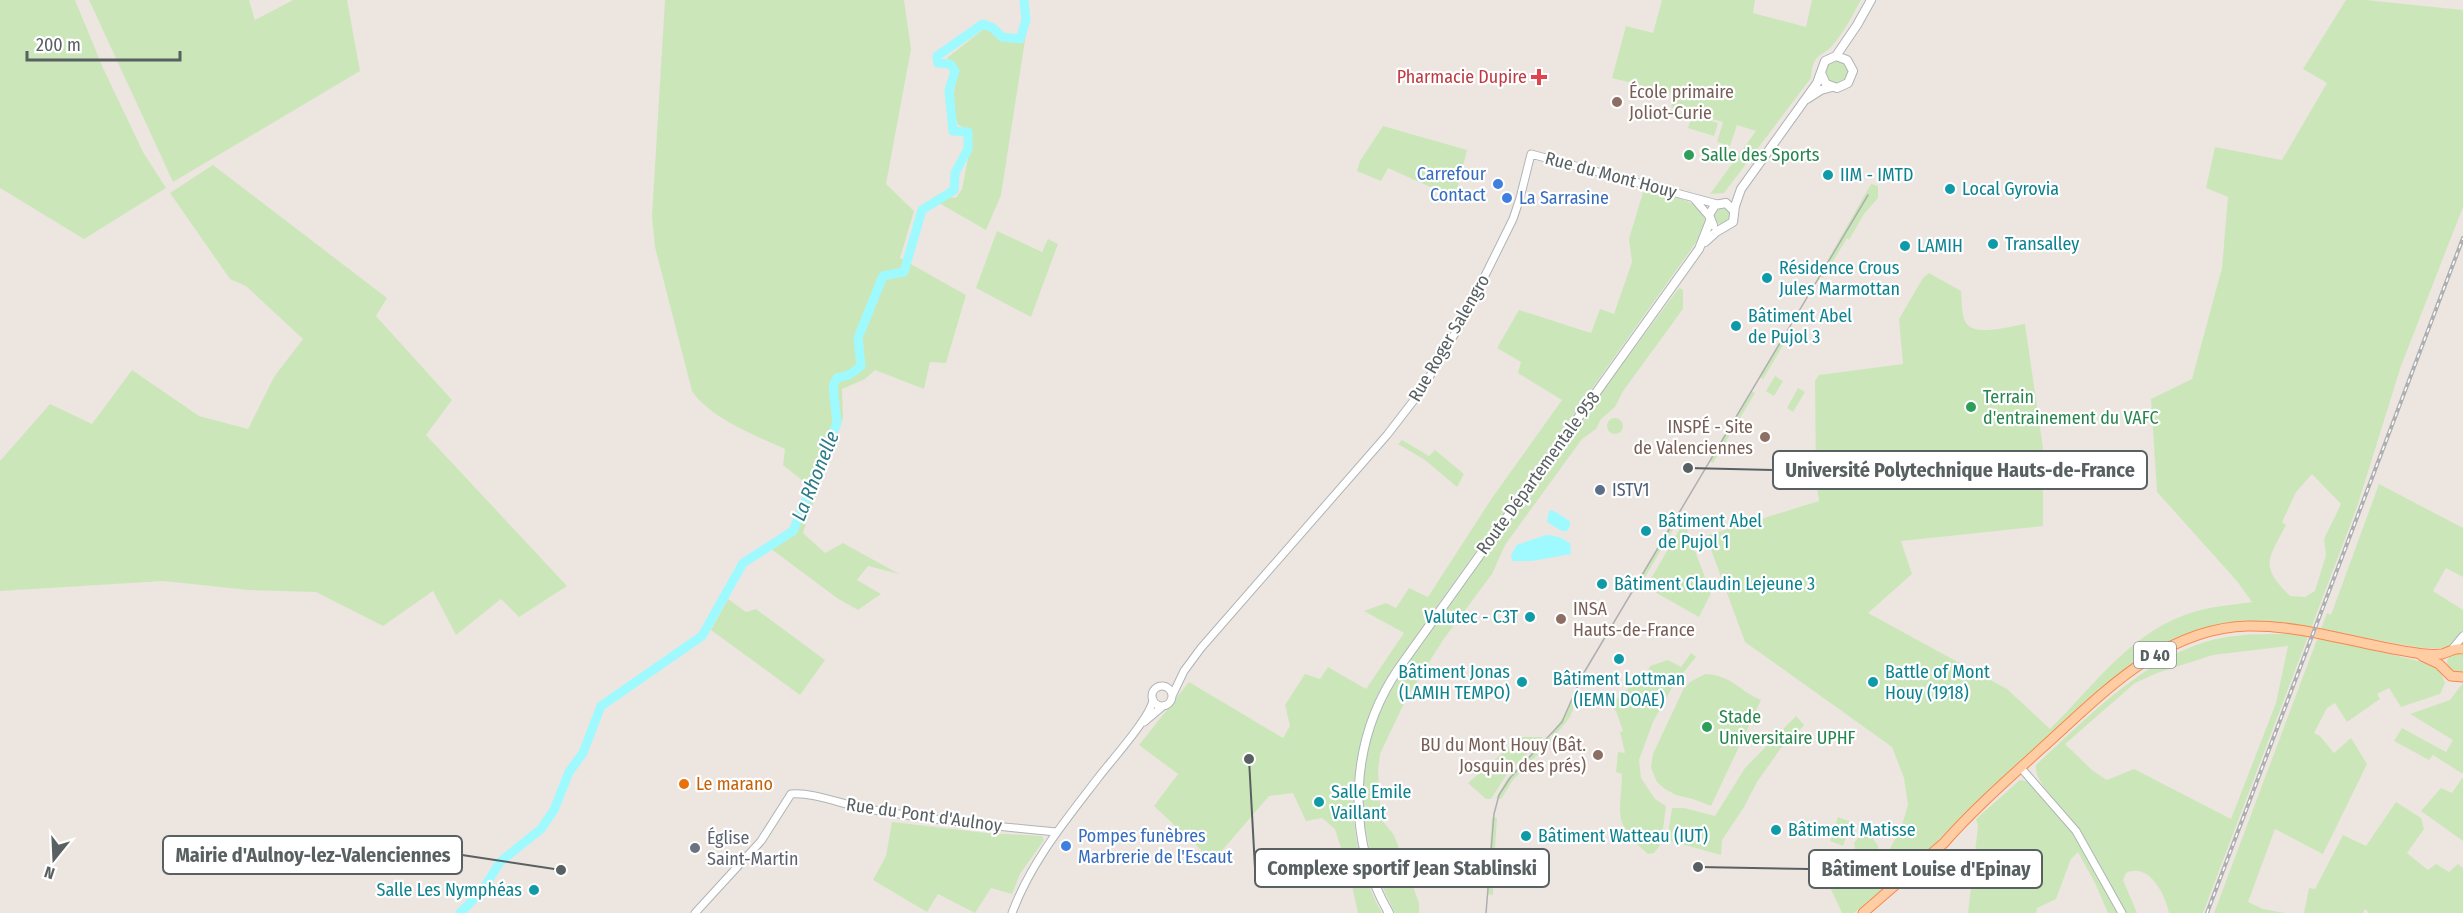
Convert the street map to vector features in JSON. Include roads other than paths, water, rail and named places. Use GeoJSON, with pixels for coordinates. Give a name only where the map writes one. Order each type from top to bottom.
{"type":"FeatureCollection","features":[{"type":"Feature","properties":{"kind":"main road"},"geometry":{"type":"LineString","coordinates":[[1741,189],[1711,209],[1710,219],[1715,226],[1722,228],[1733,222],[1741,189],[1817,83],[1825,61],[1836,56],[1871,0]]}},
{"type":"Feature","properties":{"kind":"main road"},"geometry":{"type":"LineString","coordinates":[[1802,103],[1818,92],[1843,86],[1850,80],[1852,71],[1848,61],[1857,25]]}},
{"type":"Feature","properties":{"kind":"main road"},"geometry":{"type":"LineString","coordinates":[[1836,56],[1848,61]]}},
{"type":"Feature","properties":{"kind":"main road"},"geometry":{"type":"LineString","coordinates":[[1821,73],[1824,81],[1832,87]]}},
{"type":"Feature","properties":{"kind":"main road"},"geometry":{"type":"LineString","coordinates":[[1720,203],[1730,205],[1734,211]]}},
{"type":"Feature","properties":{"kind":"main road","name":"Route Départementale 958"},"geometry":{"type":"LineString","coordinates":[[1699,249],[1710,219]]}},
{"type":"Feature","properties":{"kind":"main road","name":"Route Départementale 958"},"geometry":{"type":"LineString","coordinates":[[1389,913],[1367,862],[1359,812],[1359,780],[1363,748],[1381,699],[1396,672],[1699,249],[1722,228]]}},
{"type":"Feature","properties":{"kind":"main road","name":"D 40"},"geometry":{"type":"LineString","coordinates":[[1863,913],[2127,680],[2165,656],[2194,643],[2226,634],[2282,628],[2321,633],[2410,652],[2435,654],[2454,650]]}},
{"type":"Feature","properties":{"kind":"main road"},"geometry":{"type":"LineString","coordinates":[[2454,650],[2443,660],[2444,668],[2453,677],[2463,677]]}},
{"type":"Feature","properties":{"kind":"main road","name":"D 40"},"geometry":{"type":"LineString","coordinates":[[2410,652],[2436,662],[2444,668]]}},
{"type":"Feature","properties":{"kind":"street","name":"Rue du Mont Houy"},"geometry":{"type":"LineString","coordinates":[[1531,154],[1720,203]]}},
{"type":"Feature","properties":{"kind":"street","name":"Rue Roger Salengro"},"geometry":{"type":"LineString","coordinates":[[1187,666],[1400,420],[1429,378],[1464,318],[1514,216],[1531,154]]}},
{"type":"Feature","properties":{"kind":"street","name":"Rue du Mont Houy"},"geometry":{"type":"LineString","coordinates":[[1691,197],[1704,208],[1710,219]]}},
{"type":"Feature","properties":{"kind":"street"},"geometry":{"type":"LineString","coordinates":[[2454,650],[2463,636]]}},
{"type":"Feature","properties":{"kind":"street"},"geometry":{"type":"LineString","coordinates":[[1012,913],[1029,874],[1057,832],[1151,709],[1154,691],[1171,683],[1187,666]]}},
{"type":"Feature","properties":{"kind":"street"},"geometry":{"type":"LineString","coordinates":[[1134,732],[1169,703],[1187,666]]}},
{"type":"Feature","properties":{"kind":"street"},"geometry":{"type":"LineString","coordinates":[[1164,687],[1172,696]]}},
{"type":"Feature","properties":{"kind":"street"},"geometry":{"type":"LineString","coordinates":[[1153,700],[1158,705],[1165,705]]}},
{"type":"Feature","properties":{"kind":"street"},"geometry":{"type":"LineString","coordinates":[[2023,770],[2069,822],[2122,913]]}},
{"type":"Feature","properties":{"kind":"street","name":"Rue du Pont d'Aulnoy"},"geometry":{"type":"LineString","coordinates":[[695,913],[764,837],[790,794],[803,794],[858,807],[909,815],[1057,832]]}},
{"type":"Feature","properties":{"kind":"street"},"geometry":{"type":"LineString","coordinates":[[2102,878],[2117,913]]}},
{"type":"Feature","properties":{"kind":"water"},"geometry":{"type":"Polygon","coordinates":[[[1552,510],[1570,521],[1567,531],[1562,531],[1547,522],[1549,511],[1552,510]]]}},
{"type":"Feature","properties":{"kind":"water"},"geometry":{"type":"Polygon","coordinates":[[[1546,535],[1559,537],[1570,543],[1571,554],[1532,561],[1512,561],[1511,555],[1517,545],[1546,535]]]}},
{"type":"Feature","properties":{"kind":"waterway","name":"La Rhonelle"},"geometry":{"type":"LineString","coordinates":[[460,913],[482,891],[500,862],[541,829],[554,810],[569,772],[583,753],[601,706],[702,636],[743,563],[793,531],[837,423],[833,386],[837,378],[849,375],[861,366],[858,338],[883,276],[904,272],[922,210],[954,190],[955,173],[968,149],[968,132],[953,131],[949,90],[955,71],[950,64],[938,63],[937,56],[983,24],[993,28],[1002,37],[1020,39],[1026,20],[1024,0]]}},
{"type":"Feature","properties":{"kind":"tram line"},"geometry":{"type":"LineString","coordinates":[[1486,913],[1494,814],[1499,795],[1510,778],[1562,722],[1582,676],[1868,195]]}},
{"type":"Feature","properties":{"kind":"railway"},"geometry":{"type":"LineString","coordinates":[[2207,913],[2463,238]]}},
{"type":"Feature","properties":{"kind":"place","name":"Pharmacie Dupire"},"geometry":{"type":"Point","coordinates":[1539,77]}},
{"type":"Feature","properties":{"kind":"place","name":"École primaire Joliot-Curie"},"geometry":{"type":"Point","coordinates":[1617,102]}},
{"type":"Feature","properties":{"kind":"place","name":"Salle des Sports"},"geometry":{"type":"Point","coordinates":[1689,155]}},
{"type":"Feature","properties":{"kind":"place","name":"IIM - IMTD"},"geometry":{"type":"Point","coordinates":[1828,175]}},
{"type":"Feature","properties":{"kind":"place","name":"Carrefour Contact"},"geometry":{"type":"Point","coordinates":[1498,184]}},
{"type":"Feature","properties":{"kind":"place","name":"Local Gyrovia"},"geometry":{"type":"Point","coordinates":[1950,189]}},
{"type":"Feature","properties":{"kind":"place","name":"La Sarrasine"},"geometry":{"type":"Point","coordinates":[1507,198]}},
{"type":"Feature","properties":{"kind":"place","name":"Transalley"},"geometry":{"type":"Point","coordinates":[1993,244]}},
{"type":"Feature","properties":{"kind":"place","name":"LAMIH"},"geometry":{"type":"Point","coordinates":[1905,246]}},
{"type":"Feature","properties":{"kind":"place","name":"Résidence Crous Jules Marmottan"},"geometry":{"type":"Point","coordinates":[1767,278]}},
{"type":"Feature","properties":{"kind":"place","name":"Bâtiment Abel de Pujol 3"},"geometry":{"type":"Point","coordinates":[1736,326]}},
{"type":"Feature","properties":{"kind":"place","name":"Terrain d'entrainement du VAFC"},"geometry":{"type":"Point","coordinates":[1971,407]}},
{"type":"Feature","properties":{"kind":"place","name":"INSPÉ - Site de Valenciennes"},"geometry":{"type":"Point","coordinates":[1765,437]}},
{"type":"Feature","properties":{"kind":"place","name":"Université Polytechnique Hauts-de-France"},"geometry":{"type":"Point","coordinates":[1688,468]}},
{"type":"Feature","properties":{"kind":"place","name":"ISTV1"},"geometry":{"type":"Point","coordinates":[1600,490]}},
{"type":"Feature","properties":{"kind":"place","name":"Bâtiment Abel de Pujol 1"},"geometry":{"type":"Point","coordinates":[1646,531]}},
{"type":"Feature","properties":{"kind":"place","name":"Bâtiment Claudin Lejeune 3"},"geometry":{"type":"Point","coordinates":[1602,584]}},
{"type":"Feature","properties":{"kind":"place","name":"Valutec - C3T"},"geometry":{"type":"Point","coordinates":[1530,617]}},
{"type":"Feature","properties":{"kind":"place","name":"INSA Hauts-de-France"},"geometry":{"type":"Point","coordinates":[1561,619]}},
{"type":"Feature","properties":{"kind":"place","name":"Bâtiment Lottman (IEMN DOAE)"},"geometry":{"type":"Point","coordinates":[1619,659]}},
{"type":"Feature","properties":{"kind":"place","name":"Bâtiment Jonas (LAMIH TEMPO)"},"geometry":{"type":"Point","coordinates":[1522,682]}},
{"type":"Feature","properties":{"kind":"place","name":"Battle of Mont Houy (1918)"},"geometry":{"type":"Point","coordinates":[1873,682]}},
{"type":"Feature","properties":{"kind":"place","name":"Stade Universitaire UPHF"},"geometry":{"type":"Point","coordinates":[1707,727]}},
{"type":"Feature","properties":{"kind":"place","name":"BU du Mont Houy (Bât. Josquin des prés)"},"geometry":{"type":"Point","coordinates":[1598,755]}},
{"type":"Feature","properties":{"kind":"place","name":"Complexe sportif Jean Stablinski"},"geometry":{"type":"Point","coordinates":[1249,759]}},
{"type":"Feature","properties":{"kind":"place","name":"Le marano"},"geometry":{"type":"Point","coordinates":[684,784]}},
{"type":"Feature","properties":{"kind":"place","name":"Salle Emile Vaillant"},"geometry":{"type":"Point","coordinates":[1319,802]}},
{"type":"Feature","properties":{"kind":"place","name":"Bâtiment Matisse"},"geometry":{"type":"Point","coordinates":[1776,830]}},
{"type":"Feature","properties":{"kind":"place","name":"Bâtiment Watteau (IUT)"},"geometry":{"type":"Point","coordinates":[1526,836]}},
{"type":"Feature","properties":{"kind":"place","name":"Pompes funèbres Marbrerie de l'Escaut"},"geometry":{"type":"Point","coordinates":[1066,846]}},
{"type":"Feature","properties":{"kind":"place","name":"Église Saint-Martin"},"geometry":{"type":"Point","coordinates":[695,848]}},
{"type":"Feature","properties":{"kind":"place","name":"Bâtiment Louise d'Epinay"},"geometry":{"type":"Point","coordinates":[1698,867]}},
{"type":"Feature","properties":{"kind":"place","name":"Mairie d'Aulnoy-lez-Valenciennes"},"geometry":{"type":"Point","coordinates":[561,870]}},
{"type":"Feature","properties":{"kind":"place","name":"Salle Les Nymphéas"},"geometry":{"type":"Point","coordinates":[534,890]}}]}
